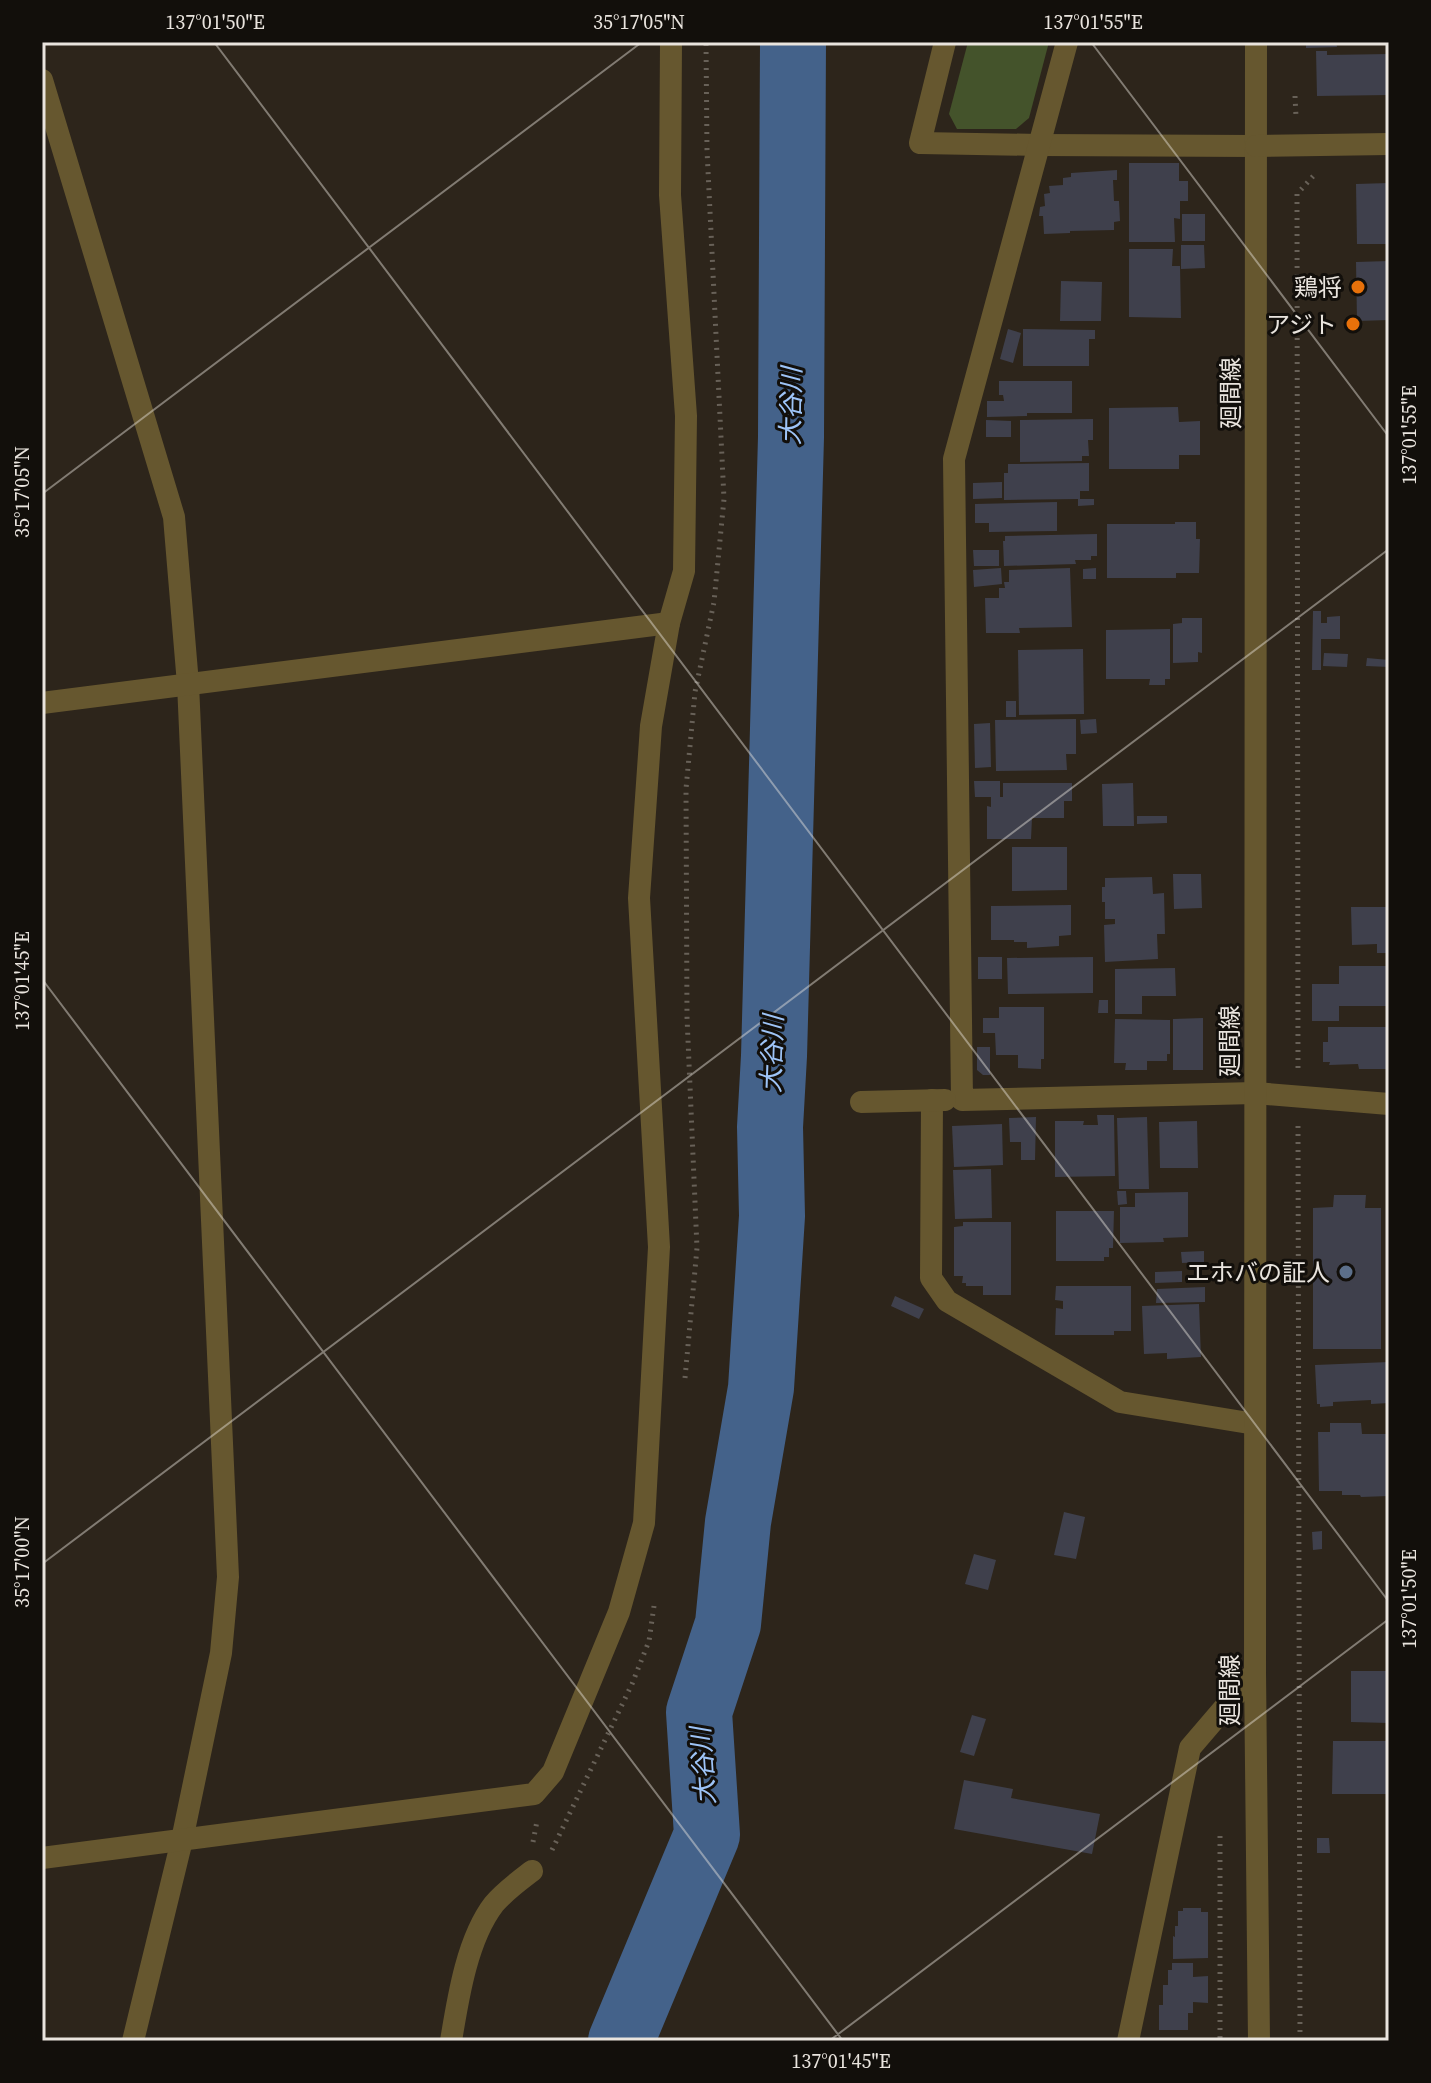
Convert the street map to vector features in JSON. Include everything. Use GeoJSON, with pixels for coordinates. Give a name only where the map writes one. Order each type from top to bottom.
{"type":"FeatureCollection","features":[{"type":"Feature","properties":{"kind":"street"},"geometry":{"type":"LineString","coordinates":[[42,1858],[534,1794],[553,1772],[619,1612],[644,1523],[659,1247],[639,898],[651,726],[669,623],[684,571],[686,431],[670,195],[671,42]]}},
{"type":"Feature","properties":{"kind":"street"},"geometry":{"type":"LineString","coordinates":[[945,42],[920,143],[1389,144]]}},
{"type":"Feature","properties":{"kind":"street"},"geometry":{"type":"LineString","coordinates":[[962,1100],[954,459],[1067,42]]}},
{"type":"Feature","properties":{"kind":"street","name":"廻間線"},"geometry":{"type":"LineString","coordinates":[[1256,42],[1255,1672],[1259,2041]]}},
{"type":"Feature","properties":{"kind":"street"},"geometry":{"type":"LineString","coordinates":[[42,80],[174,517],[188,684],[228,1577],[221,1653],[182,1840],[133,2041]]}},
{"type":"Feature","properties":{"kind":"street"},"geometry":{"type":"LineString","coordinates":[[42,703],[669,623]]}},
{"type":"Feature","properties":{"kind":"street"},"geometry":{"type":"LineString","coordinates":[[861,1102],[1255,1093],[1389,1104]]}},
{"type":"Feature","properties":{"kind":"street"},"geometry":{"type":"LineString","coordinates":[[932,1100],[931,1278],[947,1301],[1120,1402],[1255,1424]]}},
{"type":"Feature","properties":{"kind":"street"},"geometry":{"type":"LineString","coordinates":[[1128,2041],[1190,1748],[1255,1672]]}},
{"type":"Feature","properties":{"kind":"street"},"geometry":{"type":"LineString","coordinates":[[451,2041],[457,1999],[482,1926],[493,1905],[532,1871]]}},
{"type":"Feature","properties":{"kind":"path"},"geometry":{"type":"LineString","coordinates":[[684,1384],[697,1248],[687,1017],[686,789],[695,692],[714,602],[724,499],[708,166],[706,42]]}},
{"type":"Feature","properties":{"kind":"path"},"geometry":{"type":"LineString","coordinates":[[532,1871],[549,1856],[632,1684],[649,1641],[656,1595]]}},
{"type":"Feature","properties":{"kind":"path"},"geometry":{"type":"LineString","coordinates":[[532,1871],[531,1856],[538,1809],[534,1794]]}},
{"type":"Feature","properties":{"kind":"path"},"geometry":{"type":"LineString","coordinates":[[1220,1836],[1220,2041]]}},
{"type":"Feature","properties":{"kind":"green space"},"geometry":{"type":"Polygon","coordinates":[[[968,42],[1049,42],[1029,118],[1016,129],[957,129],[949,114],[968,42]]]}},
{"type":"Feature","properties":{"kind":"building"},"geometry":{"type":"Polygon","coordinates":[[[1306,42],[1336,42],[1337,47],[1306,48],[1306,42]]]}},
{"type":"Feature","properties":{"kind":"building"},"geometry":{"type":"Polygon","coordinates":[[[1316,51],[1327,51],[1327,55],[1389,54],[1389,95],[1317,96],[1316,51]]]}},
{"type":"Feature","properties":{"kind":"building"},"geometry":{"type":"Polygon","coordinates":[[[1129,163],[1179,163],[1179,181],[1188,181],[1188,201],[1180,201],[1180,219],[1174,218],[1175,242],[1129,242],[1129,163]]]}},
{"type":"Feature","properties":{"kind":"building"},"geometry":{"type":"Polygon","coordinates":[[[1117,170],[1117,180],[1113,180],[1114,201],[1119,201],[1120,221],[1114,222],[1114,230],[1044,234],[1043,216],[1039,216],[1040,207],[1045,206],[1044,194],[1050,193],[1049,186],[1063,185],[1063,178],[1071,177],[1071,173],[1117,170]]]}},
{"type":"Feature","properties":{"kind":"building"},"geometry":{"type":"Polygon","coordinates":[[[1389,183],[1389,244],[1357,244],[1356,184],[1389,183]]]}},
{"type":"Feature","properties":{"kind":"building"},"geometry":{"type":"Polygon","coordinates":[[[1182,214],[1205,214],[1205,241],[1182,241],[1182,214]]]}},
{"type":"Feature","properties":{"kind":"building"},"geometry":{"type":"Polygon","coordinates":[[[1181,245],[1204,245],[1205,268],[1181,269],[1181,245]]]}},
{"type":"Feature","properties":{"kind":"building"},"geometry":{"type":"Polygon","coordinates":[[[1129,249],[1173,249],[1172,266],[1180,266],[1181,318],[1129,317],[1129,249]]]}},
{"type":"Feature","properties":{"kind":"building"},"geometry":{"type":"Polygon","coordinates":[[[1389,261],[1389,320],[1357,321],[1356,262],[1389,261]]]}},
{"type":"Feature","properties":{"kind":"building"},"geometry":{"type":"Polygon","coordinates":[[[1061,281],[1102,282],[1101,321],[1060,321],[1061,281]]]}},
{"type":"Feature","properties":{"kind":"building"},"geometry":{"type":"Polygon","coordinates":[[[1008,329],[1021,333],[1013,363],[1000,359],[1008,329]]]}},
{"type":"Feature","properties":{"kind":"building"},"geometry":{"type":"Polygon","coordinates":[[[1023,329],[1095,330],[1095,339],[1089,339],[1089,366],[1023,366],[1023,329]]]}},
{"type":"Feature","properties":{"kind":"building"},"geometry":{"type":"Polygon","coordinates":[[[999,381],[1072,381],[1072,413],[987,417],[987,401],[1004,401],[1003,395],[999,395],[999,381]]]}},
{"type":"Feature","properties":{"kind":"building"},"geometry":{"type":"Polygon","coordinates":[[[1178,407],[1179,422],[1200,421],[1200,455],[1179,455],[1179,469],[1109,469],[1109,408],[1178,407]]]}},
{"type":"Feature","properties":{"kind":"building"},"geometry":{"type":"Polygon","coordinates":[[[1093,419],[1093,440],[1088,440],[1089,456],[1082,456],[1082,461],[1020,462],[1020,420],[1093,419]]]}},
{"type":"Feature","properties":{"kind":"building"},"geometry":{"type":"Polygon","coordinates":[[[986,420],[1011,421],[1011,437],[986,437],[986,420]]]}},
{"type":"Feature","properties":{"kind":"building"},"geometry":{"type":"Polygon","coordinates":[[[1089,463],[1089,491],[1080,491],[1080,499],[1094,499],[1094,505],[1078,506],[1078,499],[1004,500],[1004,473],[1008,473],[1008,464],[1089,463]]]}},
{"type":"Feature","properties":{"kind":"building"},"geometry":{"type":"Polygon","coordinates":[[[1002,482],[1002,498],[973,499],[973,483],[1002,482]]]}},
{"type":"Feature","properties":{"kind":"building"},"geometry":{"type":"Polygon","coordinates":[[[1057,502],[1057,531],[989,532],[989,523],[975,523],[975,504],[1057,502]]]}},
{"type":"Feature","properties":{"kind":"building"},"geometry":{"type":"Polygon","coordinates":[[[1196,522],[1196,539],[1200,539],[1199,573],[1176,573],[1176,578],[1107,578],[1107,524],[1196,522]]]}},
{"type":"Feature","properties":{"kind":"building"},"geometry":{"type":"Polygon","coordinates":[[[1097,534],[1097,556],[1091,556],[1091,560],[1075,560],[1076,564],[1004,566],[1005,536],[1097,534]]]}},
{"type":"Feature","properties":{"kind":"building"},"geometry":{"type":"Polygon","coordinates":[[[973,550],[999,550],[999,566],[974,566],[973,550]]]}},
{"type":"Feature","properties":{"kind":"building"},"geometry":{"type":"Polygon","coordinates":[[[1001,568],[1002,584],[974,587],[973,570],[1001,568]]]}},
{"type":"Feature","properties":{"kind":"building"},"geometry":{"type":"Polygon","coordinates":[[[1070,568],[1072,627],[1019,628],[1020,633],[986,633],[985,598],[999,598],[999,588],[1005,588],[1004,582],[1009,582],[1009,570],[1070,568]]]}},
{"type":"Feature","properties":{"kind":"building"},"geometry":{"type":"Polygon","coordinates":[[[1096,568],[1096,579],[1083,579],[1083,569],[1096,568]]]}},
{"type":"Feature","properties":{"kind":"building"},"geometry":{"type":"Polygon","coordinates":[[[1313,611],[1321,611],[1321,623],[1327,623],[1327,617],[1340,616],[1340,639],[1321,639],[1321,670],[1312,670],[1313,611]]]}},
{"type":"Feature","properties":{"kind":"building"},"geometry":{"type":"Polygon","coordinates":[[[1182,618],[1202,618],[1202,653],[1198,652],[1198,662],[1173,663],[1173,624],[1182,623],[1182,618]]]}},
{"type":"Feature","properties":{"kind":"building"},"geometry":{"type":"Polygon","coordinates":[[[1170,629],[1170,679],[1165,679],[1165,685],[1149,685],[1150,679],[1106,679],[1106,630],[1170,629]]]}},
{"type":"Feature","properties":{"kind":"building"},"geometry":{"type":"Polygon","coordinates":[[[1083,649],[1084,714],[1019,715],[1018,650],[1083,649]]]}},
{"type":"Feature","properties":{"kind":"building"},"geometry":{"type":"Polygon","coordinates":[[[1324,653],[1348,654],[1347,667],[1323,666],[1324,653]]]}},
{"type":"Feature","properties":{"kind":"building"},"geometry":{"type":"Polygon","coordinates":[[[1367,658],[1389,660],[1389,667],[1366,666],[1367,658]]]}},
{"type":"Feature","properties":{"kind":"building"},"geometry":{"type":"Polygon","coordinates":[[[1006,701],[1016,701],[1016,717],[1006,717],[1006,701]]]}},
{"type":"Feature","properties":{"kind":"building"},"geometry":{"type":"Polygon","coordinates":[[[1076,719],[1076,754],[1066,754],[1067,770],[996,771],[995,720],[1076,719]]]}},
{"type":"Feature","properties":{"kind":"building"},"geometry":{"type":"Polygon","coordinates":[[[1096,719],[1097,733],[1081,734],[1080,720],[1096,719]]]}},
{"type":"Feature","properties":{"kind":"building"},"geometry":{"type":"Polygon","coordinates":[[[990,723],[991,767],[975,768],[974,724],[990,723]]]}},
{"type":"Feature","properties":{"kind":"building"},"geometry":{"type":"Polygon","coordinates":[[[974,781],[1000,781],[1000,797],[1003,797],[1003,783],[1072,783],[1072,801],[1064,801],[1064,818],[1032,818],[1031,839],[987,839],[987,806],[991,807],[991,797],[975,797],[974,781]]]}},
{"type":"Feature","properties":{"kind":"building"},"geometry":{"type":"Polygon","coordinates":[[[1133,783],[1134,826],[1103,826],[1102,784],[1133,783]]]}},
{"type":"Feature","properties":{"kind":"building"},"geometry":{"type":"Polygon","coordinates":[[[1137,816],[1167,816],[1167,823],[1137,824],[1137,816]]]}},
{"type":"Feature","properties":{"kind":"building"},"geometry":{"type":"Polygon","coordinates":[[[1012,847],[1067,847],[1067,890],[1012,891],[1012,847]]]}},
{"type":"Feature","properties":{"kind":"building"},"geometry":{"type":"Polygon","coordinates":[[[1173,874],[1201,874],[1202,908],[1174,909],[1173,874]]]}},
{"type":"Feature","properties":{"kind":"building"},"geometry":{"type":"Polygon","coordinates":[[[1152,877],[1153,894],[1164,893],[1165,934],[1157,934],[1158,959],[1105,962],[1104,925],[1115,924],[1115,919],[1105,919],[1102,887],[1105,887],[1105,878],[1152,877]]]}},
{"type":"Feature","properties":{"kind":"building"},"geometry":{"type":"Polygon","coordinates":[[[1071,905],[1071,935],[1059,936],[1059,946],[1027,948],[1027,942],[991,940],[991,906],[1071,905]]]}},
{"type":"Feature","properties":{"kind":"building"},"geometry":{"type":"Polygon","coordinates":[[[1351,907],[1389,907],[1389,953],[1377,953],[1377,944],[1352,945],[1351,907]]]}},
{"type":"Feature","properties":{"kind":"building"},"geometry":{"type":"Polygon","coordinates":[[[978,957],[1002,957],[1002,979],[978,979],[978,957]]]}},
{"type":"Feature","properties":{"kind":"building"},"geometry":{"type":"Polygon","coordinates":[[[1093,957],[1093,993],[1008,994],[1007,958],[1093,957]]]}},
{"type":"Feature","properties":{"kind":"building"},"geometry":{"type":"Polygon","coordinates":[[[1339,966],[1389,966],[1389,1006],[1339,1006],[1339,1021],[1312,1021],[1312,984],[1339,984],[1339,966]]]}},
{"type":"Feature","properties":{"kind":"building"},"geometry":{"type":"Polygon","coordinates":[[[1175,968],[1176,996],[1142,996],[1142,1014],[1115,1014],[1115,969],[1175,968]]]}},
{"type":"Feature","properties":{"kind":"building"},"geometry":{"type":"Polygon","coordinates":[[[1099,1000],[1108,1000],[1108,1013],[1098,1013],[1099,1000]]]}},
{"type":"Feature","properties":{"kind":"building"},"geometry":{"type":"Polygon","coordinates":[[[999,1007],[1044,1007],[1044,1059],[1041,1059],[1041,1069],[1018,1068],[1018,1055],[996,1055],[995,1033],[983,1033],[983,1018],[999,1018],[999,1007]]]}},
{"type":"Feature","properties":{"kind":"building"},"geometry":{"type":"Polygon","coordinates":[[[1203,1018],[1203,1070],[1173,1070],[1173,1019],[1203,1018]]]}},
{"type":"Feature","properties":{"kind":"building"},"geometry":{"type":"Polygon","coordinates":[[[1115,1019],[1170,1020],[1170,1054],[1167,1054],[1167,1061],[1147,1061],[1147,1070],[1125,1070],[1126,1063],[1114,1063],[1115,1019]]]}},
{"type":"Feature","properties":{"kind":"building"},"geometry":{"type":"Polygon","coordinates":[[[1328,1027],[1389,1027],[1389,1069],[1359,1069],[1358,1064],[1329,1065],[1330,1062],[1323,1062],[1323,1042],[1328,1042],[1328,1027]]]}},
{"type":"Feature","properties":{"kind":"building"},"geometry":{"type":"Polygon","coordinates":[[[977,1047],[990,1047],[990,1075],[983,1075],[977,1070],[977,1047]]]}},
{"type":"Feature","properties":{"kind":"building"},"geometry":{"type":"Polygon","coordinates":[[[1097,1115],[1114,1115],[1115,1176],[1055,1177],[1055,1121],[1084,1121],[1083,1125],[1098,1125],[1097,1115]]]}},
{"type":"Feature","properties":{"kind":"building"},"geometry":{"type":"Polygon","coordinates":[[[1036,1117],[1035,1160],[1021,1160],[1021,1142],[1010,1142],[1009,1118],[1036,1117]]]}},
{"type":"Feature","properties":{"kind":"building"},"geometry":{"type":"Polygon","coordinates":[[[1147,1117],[1149,1189],[1119,1189],[1117,1118],[1147,1117]]]}},
{"type":"Feature","properties":{"kind":"building"},"geometry":{"type":"Polygon","coordinates":[[[1197,1121],[1198,1168],[1160,1168],[1159,1122],[1197,1121]]]}},
{"type":"Feature","properties":{"kind":"building"},"geometry":{"type":"Polygon","coordinates":[[[1002,1124],[1003,1165],[954,1167],[952,1126],[1002,1124]]]}},
{"type":"Feature","properties":{"kind":"building"},"geometry":{"type":"Polygon","coordinates":[[[991,1169],[992,1218],[955,1219],[953,1170],[991,1169]]]}},
{"type":"Feature","properties":{"kind":"building"},"geometry":{"type":"Polygon","coordinates":[[[1117,1191],[1126,1191],[1127,1204],[1118,1205],[1117,1191]]]}},
{"type":"Feature","properties":{"kind":"building"},"geometry":{"type":"Polygon","coordinates":[[[1188,1192],[1188,1237],[1163,1238],[1164,1242],[1120,1243],[1120,1207],[1135,1207],[1135,1193],[1188,1192]]]}},
{"type":"Feature","properties":{"kind":"building"},"geometry":{"type":"Polygon","coordinates":[[[1334,1195],[1366,1195],[1365,1208],[1381,1208],[1381,1349],[1313,1349],[1313,1208],[1333,1207],[1334,1195]]]}},
{"type":"Feature","properties":{"kind":"building"},"geometry":{"type":"Polygon","coordinates":[[[1056,1211],[1114,1211],[1113,1248],[1109,1248],[1109,1257],[1104,1257],[1104,1261],[1056,1261],[1056,1211]]]}},
{"type":"Feature","properties":{"kind":"building"},"geometry":{"type":"Polygon","coordinates":[[[963,1222],[1011,1222],[1011,1295],[983,1295],[983,1286],[966,1286],[962,1283],[963,1276],[954,1276],[954,1227],[963,1226],[963,1222]]]}},
{"type":"Feature","properties":{"kind":"building"},"geometry":{"type":"Polygon","coordinates":[[[1204,1251],[1204,1262],[1182,1263],[1181,1252],[1204,1251]]]}},
{"type":"Feature","properties":{"kind":"building"},"geometry":{"type":"Polygon","coordinates":[[[1182,1271],[1182,1282],[1155,1283],[1155,1272],[1182,1271]]]}},
{"type":"Feature","properties":{"kind":"building"},"geometry":{"type":"Polygon","coordinates":[[[1056,1286],[1131,1286],[1131,1331],[1114,1331],[1114,1335],[1055,1335],[1056,1308],[1063,1309],[1063,1301],[1055,1300],[1056,1286]]]}},
{"type":"Feature","properties":{"kind":"building"},"geometry":{"type":"Polygon","coordinates":[[[1205,1287],[1205,1302],[1156,1303],[1157,1289],[1205,1287]]]}},
{"type":"Feature","properties":{"kind":"building"},"geometry":{"type":"Polygon","coordinates":[[[895,1296],[924,1309],[919,1319],[891,1306],[895,1296]]]}},
{"type":"Feature","properties":{"kind":"building"},"geometry":{"type":"Polygon","coordinates":[[[1199,1304],[1201,1357],[1167,1359],[1167,1353],[1144,1354],[1142,1306],[1199,1304]]]}},
{"type":"Feature","properties":{"kind":"building"},"geometry":{"type":"Polygon","coordinates":[[[1389,1362],[1389,1403],[1371,1404],[1371,1400],[1333,1402],[1333,1406],[1320,1407],[1317,1404],[1315,1365],[1389,1362]]]}},
{"type":"Feature","properties":{"kind":"building"},"geometry":{"type":"Polygon","coordinates":[[[1330,1423],[1361,1423],[1362,1434],[1389,1434],[1389,1496],[1361,1497],[1342,1495],[1342,1491],[1319,1491],[1318,1432],[1330,1432],[1330,1423]]]}},
{"type":"Feature","properties":{"kind":"building"},"geometry":{"type":"Polygon","coordinates":[[[1064,1512],[1085,1517],[1076,1559],[1054,1555],[1064,1512]]]}},
{"type":"Feature","properties":{"kind":"building"},"geometry":{"type":"Polygon","coordinates":[[[1322,1531],[1322,1549],[1313,1550],[1312,1532],[1322,1531]]]}},
{"type":"Feature","properties":{"kind":"building"},"geometry":{"type":"Polygon","coordinates":[[[974,1554],[996,1560],[988,1590],[965,1584],[974,1554]]]}},
{"type":"Feature","properties":{"kind":"building"},"geometry":{"type":"Polygon","coordinates":[[[1351,1671],[1389,1671],[1389,1723],[1351,1722],[1351,1671]]]}},
{"type":"Feature","properties":{"kind":"building"},"geometry":{"type":"Polygon","coordinates":[[[972,1715],[986,1719],[974,1756],[960,1752],[972,1715]]]}},
{"type":"Feature","properties":{"kind":"building"},"geometry":{"type":"Polygon","coordinates":[[[1333,1741],[1389,1741],[1389,1794],[1332,1794],[1333,1741]]]}},
{"type":"Feature","properties":{"kind":"building"},"geometry":{"type":"Polygon","coordinates":[[[964,1780],[1013,1789],[1011,1798],[1100,1814],[1092,1854],[954,1829],[964,1780]]]}},
{"type":"Feature","properties":{"kind":"building"},"geometry":{"type":"Polygon","coordinates":[[[1317,1838],[1329,1838],[1330,1853],[1317,1853],[1317,1838]]]}},
{"type":"Feature","properties":{"kind":"building"},"geometry":{"type":"Polygon","coordinates":[[[1183,1908],[1201,1908],[1201,1912],[1208,1912],[1208,1958],[1173,1959],[1173,1936],[1175,1926],[1178,1926],[1178,1911],[1183,1911],[1183,1908]]]}},
{"type":"Feature","properties":{"kind":"building"},"geometry":{"type":"Polygon","coordinates":[[[1172,1963],[1193,1963],[1193,1977],[1208,1976],[1208,2003],[1193,2002],[1193,2013],[1188,2013],[1188,2030],[1159,2030],[1159,2005],[1163,2005],[1163,1985],[1168,1985],[1168,1970],[1172,1970],[1172,1963]]]}},
{"type":"Feature","properties":{"kind":"waterway","name":"大谷川"},"geometry":{"type":"LineString","coordinates":[[621,2041],[707,1835],[699,1712],[728,1624],[738,1522],[761,1388],[772,1216],[770,1127],[791,437],[793,42]]}},
{"type":"Feature","properties":{"kind":"place","name":"鶏将"},"geometry":{"type":"Point","coordinates":[1358,287]}},
{"type":"Feature","properties":{"kind":"place","name":"アジト"},"geometry":{"type":"Point","coordinates":[1353,324]}},
{"type":"Feature","properties":{"kind":"place","name":"エホバの証人"},"geometry":{"type":"Point","coordinates":[1346,1272]}}]}
